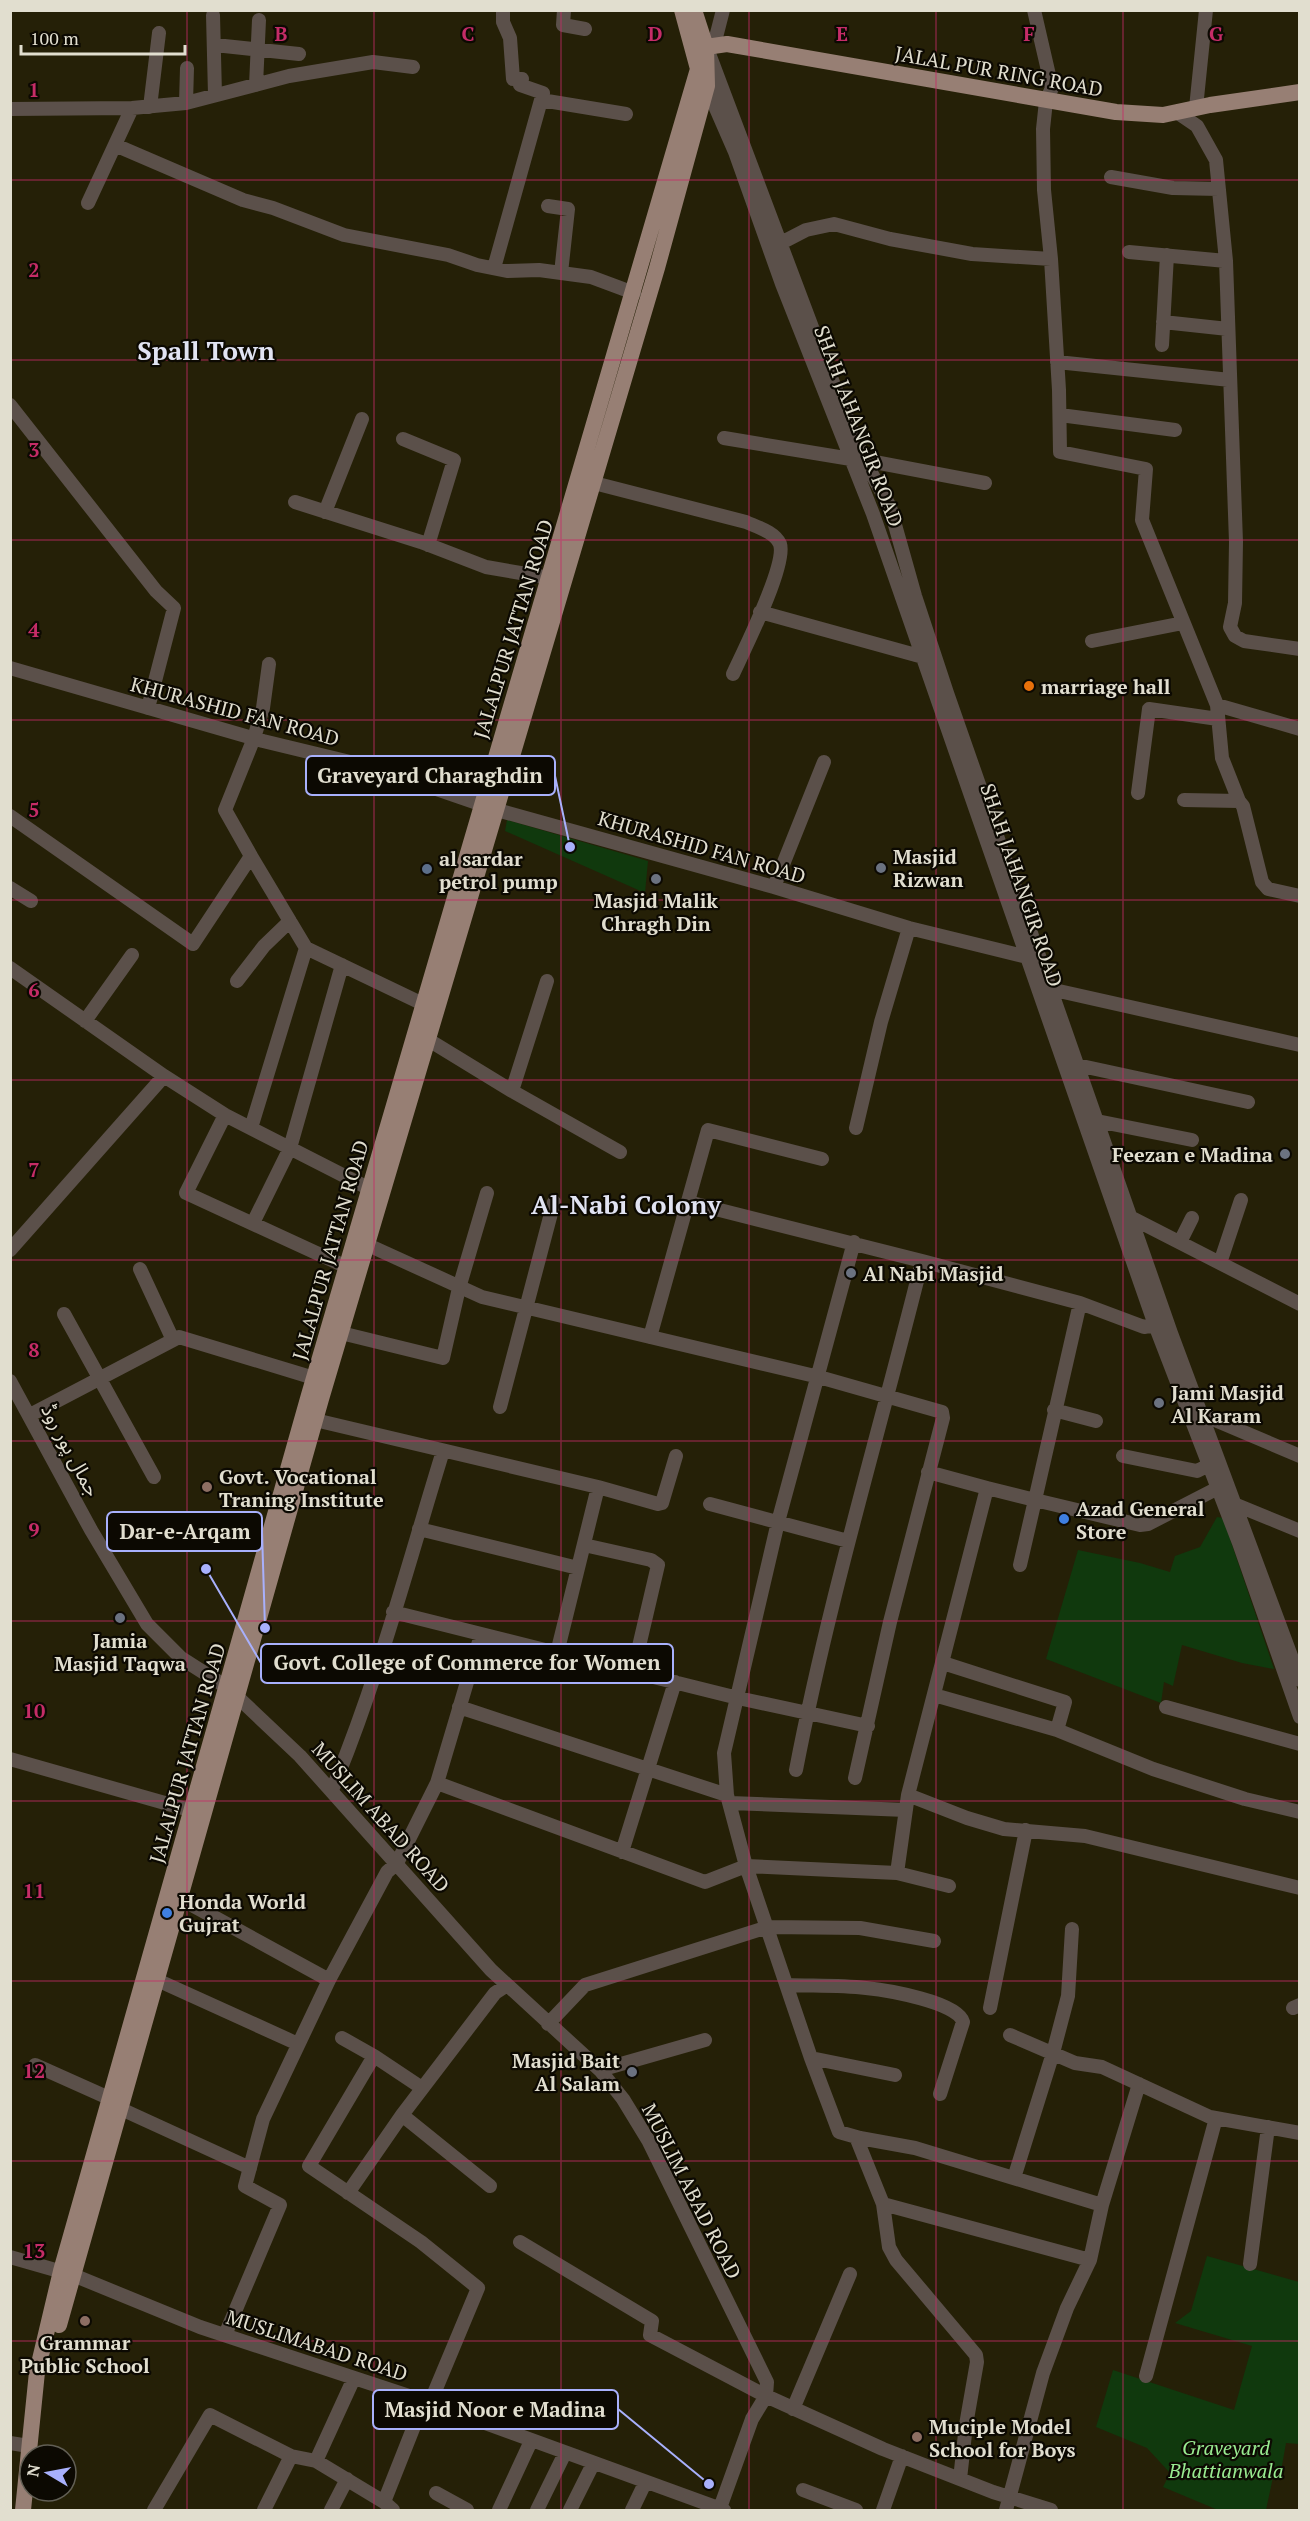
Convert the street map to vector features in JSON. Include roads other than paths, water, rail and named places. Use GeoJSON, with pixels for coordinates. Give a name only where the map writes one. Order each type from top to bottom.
{"type":"FeatureCollection","features":[{"type":"Feature","properties":{"kind":"main road","name":"JALALPUR JATTAN ROAD"},"geometry":{"type":"LineString","coordinates":[[34,2443],[37,2372],[135,2037],[192,1811],[233,1693],[315,1420],[314,1378],[347,1267],[371,1211],[427,1039],[461,905],[490,807],[594,483],[634,293],[703,54],[682,10]]}},
{"type":"Feature","properties":{"kind":"main road","name":"JALALPUR JATTAN ROAD"},"geometry":{"type":"LineString","coordinates":[[490,807],[550,578],[610,403],[707,86],[694,10]]}},
{"type":"Feature","properties":{"kind":"main road","name":"JALAL PUR RING ROAD"},"geometry":{"type":"LineString","coordinates":[[703,54],[727,44],[1046,101],[1116,112],[1163,115],[1299,92]]}},
{"type":"Feature","properties":{"kind":"main road","name":"JALALPUR JATTAN ROAD"},"geometry":{"type":"LineString","coordinates":[[135,2037],[157,1980],[181,1899],[233,1693],[315,1397],[341,1333],[368,1245],[370,1189],[423,1004],[461,905]]}},
{"type":"Feature","properties":{"kind":"street"},"geometry":{"type":"LineString","coordinates":[[494,268],[543,93],[520,85],[522,79],[513,79],[510,38],[503,22],[503,10]]}},
{"type":"Feature","properties":{"kind":"street"},"geometry":{"type":"LineString","coordinates":[[564,10],[563,25],[585,29]]}},
{"type":"Feature","properties":{"kind":"street"},"geometry":{"type":"LineString","coordinates":[[723,10],[703,54],[746,148],[858,460],[890,507],[928,655],[1032,955]]}},
{"type":"Feature","properties":{"kind":"street"},"geometry":{"type":"LineString","coordinates":[[1034,10],[1052,88],[1046,101],[1043,129],[1044,190],[1052,260],[1060,448],[1062,454],[1146,469],[1142,520],[1217,712],[1222,758],[1243,806],[1265,886],[1268,889],[1299,896]]}},
{"type":"Feature","properties":{"kind":"street"},"geometry":{"type":"LineString","coordinates":[[1196,108],[1206,10]]}},
{"type":"Feature","properties":{"kind":"street"},"geometry":{"type":"LineString","coordinates":[[213,15],[215,95]]}},
{"type":"Feature","properties":{"kind":"street"},"geometry":{"type":"LineString","coordinates":[[256,85],[259,20]]}},
{"type":"Feature","properties":{"kind":"street"},"geometry":{"type":"LineString","coordinates":[[150,107],[159,33]]}},
{"type":"Feature","properties":{"kind":"street"},"geometry":{"type":"LineString","coordinates":[[215,45],[299,54]]}},
{"type":"Feature","properties":{"kind":"street","name":"SHAH JAHANGIR ROAD"},"geometry":{"type":"LineString","coordinates":[[703,54],[707,86],[735,152],[782,284],[858,460]]}},
{"type":"Feature","properties":{"kind":"street"},"geometry":{"type":"LineString","coordinates":[[10,109],[150,107],[186,103],[289,76],[373,62],[413,67]]}},
{"type":"Feature","properties":{"kind":"street"},"geometry":{"type":"LineString","coordinates":[[186,103],[187,68]]}},
{"type":"Feature","properties":{"kind":"street"},"geometry":{"type":"LineString","coordinates":[[541,100],[626,114]]}},
{"type":"Feature","properties":{"kind":"street"},"geometry":{"type":"LineString","coordinates":[[88,203],[132,108]]}},
{"type":"Feature","properties":{"kind":"street"},"geometry":{"type":"LineString","coordinates":[[1178,113],[1197,126],[1204,136],[1216,160],[1219,189],[1226,261],[1236,542],[1235,603],[1230,627],[1235,636],[1244,641],[1299,649]]}},
{"type":"Feature","properties":{"kind":"street"},"geometry":{"type":"LineString","coordinates":[[115,145],[243,200],[273,208],[344,236],[448,255],[494,268],[591,277],[634,293]]}},
{"type":"Feature","properties":{"kind":"street"},"geometry":{"type":"LineString","coordinates":[[1110,177],[1173,188],[1219,189]]}},
{"type":"Feature","properties":{"kind":"street"},"geometry":{"type":"LineString","coordinates":[[548,206],[568,209],[561,273]]}},
{"type":"Feature","properties":{"kind":"street"},"geometry":{"type":"LineString","coordinates":[[779,244],[806,230],[834,224],[890,239],[972,254],[1052,260]]}},
{"type":"Feature","properties":{"kind":"street"},"geometry":{"type":"LineString","coordinates":[[1129,252],[1226,261]]}},
{"type":"Feature","properties":{"kind":"street"},"geometry":{"type":"LineString","coordinates":[[1162,345],[1167,255]]}},
{"type":"Feature","properties":{"kind":"street"},"geometry":{"type":"LineString","coordinates":[[1163,322],[1228,329]]}},
{"type":"Feature","properties":{"kind":"street"},"geometry":{"type":"LineString","coordinates":[[1057,362],[1230,380]]}},
{"type":"Feature","properties":{"kind":"street"},"geometry":{"type":"LineString","coordinates":[[10,405],[156,591],[174,608],[148,708]]}},
{"type":"Feature","properties":{"kind":"street"},"geometry":{"type":"LineString","coordinates":[[1060,415],[1175,430]]}},
{"type":"Feature","properties":{"kind":"street"},"geometry":{"type":"LineString","coordinates":[[325,512],[362,419]]}},
{"type":"Feature","properties":{"kind":"street"},"geometry":{"type":"LineString","coordinates":[[724,438],[985,483]]}},
{"type":"Feature","properties":{"kind":"street"},"geometry":{"type":"LineString","coordinates":[[403,440],[454,460],[428,545]]}},
{"type":"Feature","properties":{"kind":"street"},"geometry":{"type":"LineString","coordinates":[[594,483],[746,522],[769,532],[780,544],[780,560],[733,675]]}},
{"type":"Feature","properties":{"kind":"street"},"geometry":{"type":"LineString","coordinates":[[295,502],[428,545],[486,567],[550,578]]}},
{"type":"Feature","properties":{"kind":"street"},"geometry":{"type":"LineString","coordinates":[[760,612],[928,655]]}},
{"type":"Feature","properties":{"kind":"street"},"geometry":{"type":"LineString","coordinates":[[1092,641],[1183,623]]}},
{"type":"Feature","properties":{"kind":"street"},"geometry":{"type":"LineString","coordinates":[[269,664],[263,708],[254,738],[225,810],[306,948],[423,1004]]}},
{"type":"Feature","properties":{"kind":"street","name":"KHURASHID FAN ROAD"},"geometry":{"type":"LineString","coordinates":[[10,668],[254,738],[375,768],[490,807],[774,887],[909,928],[1032,955]]}},
{"type":"Feature","properties":{"kind":"street"},"geometry":{"type":"LineString","coordinates":[[1138,793],[1149,710],[1217,712],[1299,729]]}},
{"type":"Feature","properties":{"kind":"street"},"geometry":{"type":"LineString","coordinates":[[774,887],[824,762]]}},
{"type":"Feature","properties":{"kind":"street"},"geometry":{"type":"LineString","coordinates":[[1184,800],[1239,801]]}},
{"type":"Feature","properties":{"kind":"street"},"geometry":{"type":"LineString","coordinates":[[10,816],[194,944],[251,856]]}},
{"type":"Feature","properties":{"kind":"street"},"geometry":{"type":"LineString","coordinates":[[10,888],[31,901]]}},
{"type":"Feature","properties":{"kind":"street"},"geometry":{"type":"LineString","coordinates":[[237,981],[264,946],[290,921]]}},
{"type":"Feature","properties":{"kind":"street"},"geometry":{"type":"LineString","coordinates":[[856,1128],[881,1022],[909,928]]}},
{"type":"Feature","properties":{"kind":"street"},"geometry":{"type":"LineString","coordinates":[[251,1128],[306,948]]}},
{"type":"Feature","properties":{"kind":"street"},"geometry":{"type":"LineString","coordinates":[[85,1021],[132,955]]}},
{"type":"Feature","properties":{"kind":"street","name":"SHAH JAHANGIR ROAD"},"geometry":{"type":"LineString","coordinates":[[1032,955],[1050,988],[1201,1414],[1297,1665],[1299,1680]]}},
{"type":"Feature","properties":{"kind":"street","name":"SHAH JAHANGIR ROAD"},"geometry":{"type":"LineString","coordinates":[[1032,955],[1155,1325],[1239,1543],[1299,1717]]}},
{"type":"Feature","properties":{"kind":"street"},"geometry":{"type":"LineString","coordinates":[[253,1223],[290,1148],[342,965]]}},
{"type":"Feature","properties":{"kind":"street"},"geometry":{"type":"LineString","coordinates":[[10,968],[164,1076],[225,1115],[370,1189]]}},
{"type":"Feature","properties":{"kind":"street"},"geometry":{"type":"LineString","coordinates":[[512,1091],[547,981]]}},
{"type":"Feature","properties":{"kind":"street"},"geometry":{"type":"LineString","coordinates":[[1050,988],[1299,1045]]}},
{"type":"Feature","properties":{"kind":"street"},"geometry":{"type":"LineString","coordinates":[[427,1039],[512,1091],[620,1152]]}},
{"type":"Feature","properties":{"kind":"street"},"geometry":{"type":"LineString","coordinates":[[1077,1065],[1248,1102]]}},
{"type":"Feature","properties":{"kind":"street"},"geometry":{"type":"LineString","coordinates":[[10,1250],[164,1076]]}},
{"type":"Feature","properties":{"kind":"street"},"geometry":{"type":"LineString","coordinates":[[225,1115],[186,1193],[347,1267]]}},
{"type":"Feature","properties":{"kind":"street"},"geometry":{"type":"LineString","coordinates":[[1097,1121],[1192,1140]]}},
{"type":"Feature","properties":{"kind":"street"},"geometry":{"type":"LineString","coordinates":[[650,1337],[708,1130],[822,1159]]}},
{"type":"Feature","properties":{"kind":"street"},"geometry":{"type":"LineString","coordinates":[[341,1333],[443,1358],[459,1288],[487,1193]]}},
{"type":"Feature","properties":{"kind":"street"},"geometry":{"type":"LineString","coordinates":[[1220,1263],[1241,1200]]}},
{"type":"Feature","properties":{"kind":"street"},"geometry":{"type":"LineString","coordinates":[[500,1407],[554,1202]]}},
{"type":"Feature","properties":{"kind":"street"},"geometry":{"type":"LineString","coordinates":[[688,1202],[854,1242],[1080,1303],[1143,1327],[1155,1325]]}},
{"type":"Feature","properties":{"kind":"street"},"geometry":{"type":"LineString","coordinates":[[1130,1217],[1299,1304]]}},
{"type":"Feature","properties":{"kind":"street"},"geometry":{"type":"LineString","coordinates":[[1180,1242],[1192,1218]]}},
{"type":"Feature","properties":{"kind":"street"},"geometry":{"type":"LineString","coordinates":[[854,1242],[819,1377],[777,1522],[724,1753],[729,1799],[746,1866],[839,2132],[915,2148],[1102,2205]]}},
{"type":"Feature","properties":{"kind":"street"},"geometry":{"type":"LineString","coordinates":[[368,1245],[482,1297],[819,1377],[942,1412],[943,1418],[890,1622],[855,1778]]}},
{"type":"Feature","properties":{"kind":"street"},"geometry":{"type":"LineString","coordinates":[[796,1770],[807,1713],[848,1541],[888,1398],[922,1261]]}},
{"type":"Feature","properties":{"kind":"street"},"geometry":{"type":"LineString","coordinates":[[140,1269],[173,1340]]}},
{"type":"Feature","properties":{"kind":"street"},"geometry":{"type":"LineString","coordinates":[[1020,1565],[1080,1303]]}},
{"type":"Feature","properties":{"kind":"street"},"geometry":{"type":"LineString","coordinates":[[64,1314],[154,1477]]}},
{"type":"Feature","properties":{"kind":"street"},"geometry":{"type":"LineString","coordinates":[[30,1415],[179,1337],[314,1378]]}},
{"type":"Feature","properties":{"kind":"street","name":"جمال پور روڈ"},"geometry":{"type":"LineString","coordinates":[[10,1381],[91,1530],[147,1624],[181,1658],[233,1693]]}},
{"type":"Feature","properties":{"kind":"street"},"geometry":{"type":"LineString","coordinates":[[1054,1410],[1096,1421]]}},
{"type":"Feature","properties":{"kind":"street"},"geometry":{"type":"LineString","coordinates":[[1201,1414],[1299,1456]]}},
{"type":"Feature","properties":{"kind":"street"},"geometry":{"type":"LineString","coordinates":[[315,1420],[598,1487],[658,1504],[663,1503],[676,1456]]}},
{"type":"Feature","properties":{"kind":"street"},"geometry":{"type":"LineString","coordinates":[[332,1790],[369,1695],[443,1450]]}},
{"type":"Feature","properties":{"kind":"street"},"geometry":{"type":"LineString","coordinates":[[1123,1456],[1197,1471],[1209,1465]]}},
{"type":"Feature","properties":{"kind":"street"},"geometry":{"type":"LineString","coordinates":[[928,1472],[1140,1525],[1148,1524],[1218,1488]]}},
{"type":"Feature","properties":{"kind":"street"},"geometry":{"type":"LineString","coordinates":[[557,1653],[598,1487]]}},
{"type":"Feature","properties":{"kind":"street"},"geometry":{"type":"LineString","coordinates":[[897,1873],[908,1795],[987,1488]]}},
{"type":"Feature","properties":{"kind":"street"},"geometry":{"type":"LineString","coordinates":[[710,1504],[848,1541]]}},
{"type":"Feature","properties":{"kind":"street"},"geometry":{"type":"LineString","coordinates":[[1234,1504],[1299,1531]]}},
{"type":"Feature","properties":{"kind":"street"},"geometry":{"type":"LineString","coordinates":[[419,1530],[578,1568]]}},
{"type":"Feature","properties":{"kind":"street"},"geometry":{"type":"LineString","coordinates":[[584,1545],[651,1560],[658,1565],[633,1672]]}},
{"type":"Feature","properties":{"kind":"street"},"geometry":{"type":"LineString","coordinates":[[393,1612],[738,1698],[867,1726]]}},
{"type":"Feature","properties":{"kind":"street"},"geometry":{"type":"LineString","coordinates":[[225,2335],[280,2205],[245,2186],[263,2119],[329,1980],[387,1872],[397,1863],[437,1783],[481,1635]]}},
{"type":"Feature","properties":{"kind":"street"},"geometry":{"type":"LineString","coordinates":[[942,1663],[1065,1702],[1056,1730]]}},
{"type":"Feature","properties":{"kind":"street"},"geometry":{"type":"LineString","coordinates":[[622,1852],[675,1682]]}},
{"type":"Feature","properties":{"kind":"street","name":"MUSLIM ABAD ROAD"},"geometry":{"type":"LineString","coordinates":[[233,1693],[332,1790],[507,1984],[600,2070],[623,2099],[648,2140],[767,2382],[766,2396]]}},
{"type":"Feature","properties":{"kind":"street"},"geometry":{"type":"LineString","coordinates":[[934,1695],[1056,1730],[1163,1772],[1245,1799],[1299,1812]]}},
{"type":"Feature","properties":{"kind":"street"},"geometry":{"type":"LineString","coordinates":[[459,1707],[648,1769],[729,1799],[906,1810]]}},
{"type":"Feature","properties":{"kind":"street"},"geometry":{"type":"LineString","coordinates":[[1166,1707],[1299,1744]]}},
{"type":"Feature","properties":{"kind":"street"},"geometry":{"type":"LineString","coordinates":[[10,1759],[192,1811]]}},
{"type":"Feature","properties":{"kind":"street"},"geometry":{"type":"LineString","coordinates":[[437,1783],[705,1882],[746,1866],[897,1873],[950,1886]]}},
{"type":"Feature","properties":{"kind":"street"},"geometry":{"type":"LineString","coordinates":[[908,1795],[967,1818],[1004,1829],[1085,1836],[1299,1888]]}},
{"type":"Feature","properties":{"kind":"street"},"geometry":{"type":"LineString","coordinates":[[990,2008],[1026,1830]]}},
{"type":"Feature","properties":{"kind":"street"},"geometry":{"type":"LineString","coordinates":[[181,1899],[329,1980]]}},
{"type":"Feature","properties":{"kind":"street"},"geometry":{"type":"LineString","coordinates":[[548,2024],[585,1985],[768,1927],[860,1928],[934,1941]]}},
{"type":"Feature","properties":{"kind":"street"},"geometry":{"type":"LineString","coordinates":[[1014,2178],[1053,2054],[1068,1996],[1072,1929]]}},
{"type":"Feature","properties":{"kind":"street"},"geometry":{"type":"LineString","coordinates":[[157,1980],[298,2044]]}},
{"type":"Feature","properties":{"kind":"street"},"geometry":{"type":"LineString","coordinates":[[348,2193],[422,2088],[495,1993],[507,1984]]}},
{"type":"Feature","properties":{"kind":"street"},"geometry":{"type":"LineString","coordinates":[[787,1985],[866,1988],[925,2000],[956,2011],[962,2016],[963,2022],[940,2094]]}},
{"type":"Feature","properties":{"kind":"street"},"geometry":{"type":"LineString","coordinates":[[1010,2035],[1076,2063],[1102,2067],[1216,2118],[1299,2132]]}},
{"type":"Feature","properties":{"kind":"street"},"geometry":{"type":"LineString","coordinates":[[342,2038],[375,2056],[422,2088]]}},
{"type":"Feature","properties":{"kind":"street"},"geometry":{"type":"LineString","coordinates":[[600,2070],[705,2040]]}},
{"type":"Feature","properties":{"kind":"street"},"geometry":{"type":"LineString","coordinates":[[154,2511],[210,2415],[291,2456],[316,2461],[389,2506],[427,2402],[478,2288],[421,2242],[309,2166],[375,2056]]}},
{"type":"Feature","properties":{"kind":"street"},"geometry":{"type":"LineString","coordinates":[[812,2058],[895,2075]]}},
{"type":"Feature","properties":{"kind":"street"},"geometry":{"type":"LineString","coordinates":[[35,2065],[250,2168]]}},
{"type":"Feature","properties":{"kind":"street"},"geometry":{"type":"LineString","coordinates":[[1008,2504],[1043,2373],[1067,2308],[1090,2260],[1102,2205],[1139,2084]]}},
{"type":"Feature","properties":{"kind":"street"},"geometry":{"type":"LineString","coordinates":[[402,2115],[490,2186]]}},
{"type":"Feature","properties":{"kind":"street"},"geometry":{"type":"LineString","coordinates":[[1146,2376],[1216,2118]]}},
{"type":"Feature","properties":{"kind":"street"},"geometry":{"type":"LineString","coordinates":[[1250,2264],[1268,2127]]}},
{"type":"Feature","properties":{"kind":"street"},"geometry":{"type":"LineString","coordinates":[[856,2137],[882,2204],[890,2247],[896,2260],[976,2355],[977,2362],[966,2425],[960,2479]]}},
{"type":"Feature","properties":{"kind":"street"},"geometry":{"type":"LineString","coordinates":[[882,2204],[1090,2260]]}},
{"type":"Feature","properties":{"kind":"street"},"geometry":{"type":"LineString","coordinates":[[520,2242],[652,2321],[650,2335],[766,2396],[960,2479],[1008,2504],[1052,2511]]}},
{"type":"Feature","properties":{"kind":"street","name":"MUSLIMABAD ROAD"},"geometry":{"type":"LineString","coordinates":[[10,2257],[67,2273],[225,2335],[427,2402],[645,2483],[699,2506],[722,2509]]}},
{"type":"Feature","properties":{"kind":"street"},"geometry":{"type":"LineString","coordinates":[[793,2409],[850,2274]]}},
{"type":"Feature","properties":{"kind":"street"},"geometry":{"type":"LineString","coordinates":[[316,2461],[354,2378]]}},
{"type":"Feature","properties":{"kind":"street"},"geometry":{"type":"LineString","coordinates":[[722,2509],[752,2419],[766,2396]]}},
{"type":"Feature","properties":{"kind":"street"},"geometry":{"type":"LineString","coordinates":[[499,2511],[531,2441]]}},
{"type":"Feature","properties":{"kind":"street"},"geometry":{"type":"LineString","coordinates":[[537,2511],[565,2453]]}},
{"type":"Feature","properties":{"kind":"street"},"geometry":{"type":"LineString","coordinates":[[264,2511],[291,2456]]}},
{"type":"Feature","properties":{"kind":"street"},"geometry":{"type":"LineString","coordinates":[[883,2511],[902,2456]]}},
{"type":"Feature","properties":{"kind":"street"},"geometry":{"type":"LineString","coordinates":[[570,2511],[593,2464]]}},
{"type":"Feature","properties":{"kind":"street"},"geometry":{"type":"LineString","coordinates":[[331,2511],[347,2480]]}},
{"type":"Feature","properties":{"kind":"street"},"geometry":{"type":"LineString","coordinates":[[632,2511],[645,2483]]}},
{"type":"Feature","properties":{"kind":"street"},"geometry":{"type":"LineString","coordinates":[[803,2490],[856,2511]]}},
{"type":"Feature","properties":{"kind":"street"},"geometry":{"type":"LineString","coordinates":[[436,2493],[467,2511]]}},
{"type":"Feature","properties":{"kind":"place","name":"marriage hall"},"geometry":{"type":"Point","coordinates":[1029,686]}},
{"type":"Feature","properties":{"kind":"place","name":"Graveyard Charaghdin"},"geometry":{"type":"Point","coordinates":[570,847]}},
{"type":"Feature","properties":{"kind":"place","name":"Masjid Rizwan"},"geometry":{"type":"Point","coordinates":[881,868]}},
{"type":"Feature","properties":{"kind":"place","name":"al sardar petrol pump"},"geometry":{"type":"Point","coordinates":[427,869]}},
{"type":"Feature","properties":{"kind":"place","name":"Masjid Malik Chragh Din"},"geometry":{"type":"Point","coordinates":[656,879]}},
{"type":"Feature","properties":{"kind":"place","name":"Feezan e Madina"},"geometry":{"type":"Point","coordinates":[1285,1154]}},
{"type":"Feature","properties":{"kind":"place","name":"Al Nabi Masjid"},"geometry":{"type":"Point","coordinates":[851,1273]}},
{"type":"Feature","properties":{"kind":"place","name":"Jami Masjid Al Karam"},"geometry":{"type":"Point","coordinates":[1159,1403]}},
{"type":"Feature","properties":{"kind":"place","name":"Govt. Vocational Traning Institute"},"geometry":{"type":"Point","coordinates":[207,1487]}},
{"type":"Feature","properties":{"kind":"place","name":"Azad General Store"},"geometry":{"type":"Point","coordinates":[1064,1519]}},
{"type":"Feature","properties":{"kind":"place","name":"Govt. College of Commerce for Women"},"geometry":{"type":"Point","coordinates":[206,1569]}},
{"type":"Feature","properties":{"kind":"place","name":"Jamia Masjid Taqwa"},"geometry":{"type":"Point","coordinates":[120,1618]}},
{"type":"Feature","properties":{"kind":"place","name":"Dar-e-Arqam"},"geometry":{"type":"Point","coordinates":[265,1628]}},
{"type":"Feature","properties":{"kind":"place","name":"Honda World Gujrat"},"geometry":{"type":"Point","coordinates":[167,1913]}},
{"type":"Feature","properties":{"kind":"place","name":"Masjid Bait Al Salam"},"geometry":{"type":"Point","coordinates":[632,2072]}},
{"type":"Feature","properties":{"kind":"place","name":"Grammar Public School"},"geometry":{"type":"Point","coordinates":[85,2321]}},
{"type":"Feature","properties":{"kind":"place","name":"Muciple Model School for Boys"},"geometry":{"type":"Point","coordinates":[917,2437]}},
{"type":"Feature","properties":{"kind":"place","name":"Masjid Noor e Madina"},"geometry":{"type":"Point","coordinates":[709,2484]}},
{"type":"Feature","properties":{"kind":"district","name":"Spall Town"},"geometry":{"type":"Point","coordinates":[206,350]}},
{"type":"Feature","properties":{"kind":"district","name":"Al-Nabi Colony"},"geometry":{"type":"Point","coordinates":[626,1204]}},
{"type":"Feature","properties":{"kind":"park label","name":"Graveyard Bhattianwala"},"geometry":{"type":"Point","coordinates":[1226,2458]}}]}
